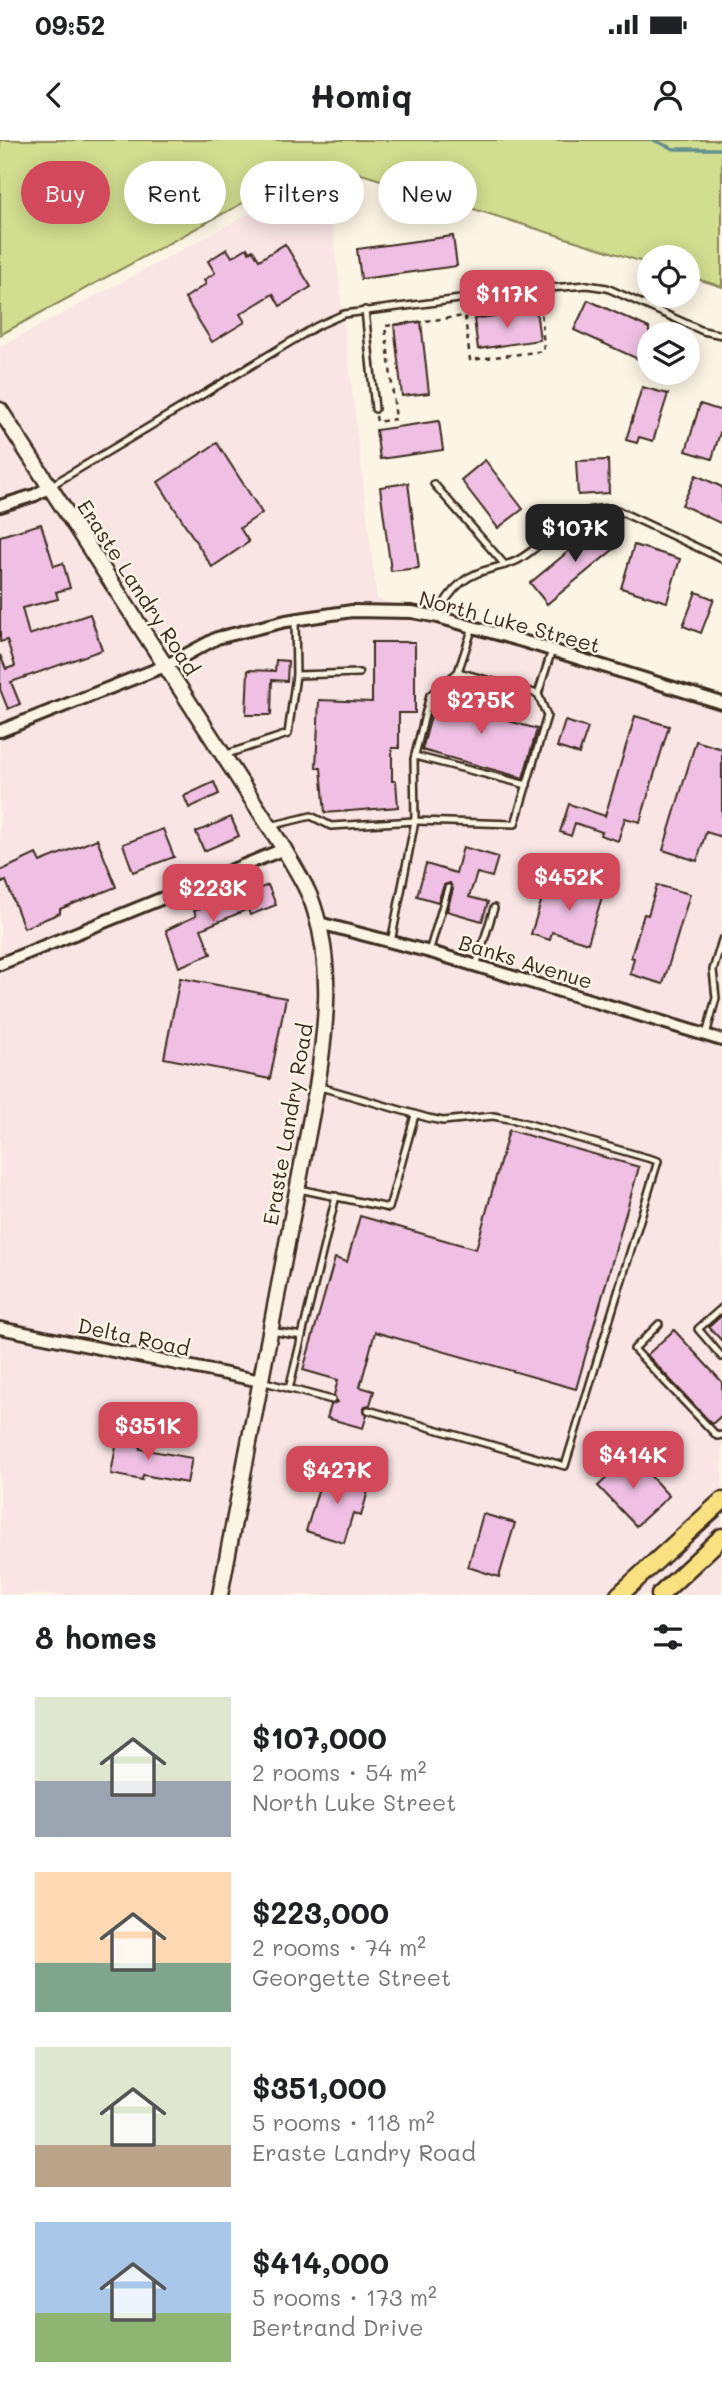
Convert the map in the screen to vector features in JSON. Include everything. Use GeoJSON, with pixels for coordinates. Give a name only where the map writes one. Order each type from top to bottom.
{"type":"FeatureCollection","features":[{"type":"Feature","properties":{"kind":"main road"},"geometry":{"type":"LineString","coordinates":[[619,1595],[722,1501]]}},
{"type":"Feature","properties":{"kind":"main road"},"geometry":{"type":"LineString","coordinates":[[660,1595],[722,1538]]}},
{"type":"Feature","properties":{"kind":"street","name":"Eraste Landry Road"},"geometry":{"type":"LineString","coordinates":[[0,410],[284,849],[309,896],[323,943],[327,1012],[317,1086],[220,1595]]}},
{"type":"Feature","properties":{"kind":"street"},"geometry":{"type":"LineString","coordinates":[[0,506],[35,495],[50,487]]}},
{"type":"Feature","properties":{"kind":"street","name":"North Luke Street"},"geometry":{"type":"LineString","coordinates":[[0,731],[165,666],[217,638],[295,619],[352,611],[412,612],[438,617],[722,703]]}},
{"type":"Feature","properties":{"kind":"street"},"geometry":{"type":"LineString","coordinates":[[0,964],[284,849]]}},
{"type":"Feature","properties":{"kind":"street","name":"Banks Avenue"},"geometry":{"type":"LineString","coordinates":[[319,923],[429,952],[722,1040]]}},
{"type":"Feature","properties":{"kind":"street","name":"Delta Road"},"geometry":{"type":"LineString","coordinates":[[0,1328],[261,1381]]}},
{"type":"Feature","properties":{"kind":"lane"},"geometry":{"type":"LineString","coordinates":[[50,487],[317,326],[344,314],[538,289],[600,286],[704,331],[722,335]]}},
{"type":"Feature","properties":{"kind":"lane"},"geometry":{"type":"LineString","coordinates":[[365,310],[375,409]]}},
{"type":"Feature","properties":{"kind":"lane"},"geometry":{"type":"LineString","coordinates":[[434,484],[505,565]]}},
{"type":"Feature","properties":{"kind":"lane"},"geometry":{"type":"LineString","coordinates":[[438,617],[449,595],[463,581],[482,571],[522,557],[577,515],[599,508],[617,510],[722,559]]}},
{"type":"Feature","properties":{"kind":"lane"},"geometry":{"type":"LineString","coordinates":[[223,755],[288,734],[296,675],[295,619]]}},
{"type":"Feature","properties":{"kind":"lane"},"geometry":{"type":"LineString","coordinates":[[391,942],[415,821],[415,756],[430,695],[458,672],[473,627]]}},
{"type":"Feature","properties":{"kind":"lane"},"geometry":{"type":"LineString","coordinates":[[270,827],[311,816],[331,826],[415,821],[515,824],[547,716],[538,694],[552,650]]}},
{"type":"Feature","properties":{"kind":"lane"},"geometry":{"type":"LineString","coordinates":[[458,672],[538,694]]}},
{"type":"Feature","properties":{"kind":"lane"},"geometry":{"type":"LineString","coordinates":[[296,675],[359,673]]}},
{"type":"Feature","properties":{"kind":"lane"},"geometry":{"type":"LineString","coordinates":[[415,756],[527,785]]}},
{"type":"Feature","properties":{"kind":"lane"},"geometry":{"type":"LineString","coordinates":[[429,952],[448,888]]}},
{"type":"Feature","properties":{"kind":"lane"},"geometry":{"type":"LineString","coordinates":[[476,966],[494,908]]}},
{"type":"Feature","properties":{"kind":"lane"},"geometry":{"type":"LineString","coordinates":[[706,1035],[716,998],[713,970],[722,940]]}},
{"type":"Feature","properties":{"kind":"lane"},"geometry":{"type":"LineString","coordinates":[[317,1086],[443,1121],[492,1116],[515,1120],[658,1161],[565,1466],[368,1410]]}},
{"type":"Feature","properties":{"kind":"lane"},"geometry":{"type":"LineString","coordinates":[[298,1188],[390,1208],[415,1115]]}},
{"type":"Feature","properties":{"kind":"lane"},"geometry":{"type":"LineString","coordinates":[[289,1389],[336,1196]]}},
{"type":"Feature","properties":{"kind":"lane"},"geometry":{"type":"LineString","coordinates":[[722,1308],[698,1329],[722,1357]]}},
{"type":"Feature","properties":{"kind":"lane"},"geometry":{"type":"LineString","coordinates":[[659,1324],[634,1349],[716,1436],[722,1435]]}},
{"type":"Feature","properties":{"kind":"lane"},"geometry":{"type":"LineString","coordinates":[[271,1331],[302,1336]]}},
{"type":"Feature","properties":{"kind":"lane"},"geometry":{"type":"LineString","coordinates":[[261,1381],[332,1400]]}},
{"type":"Feature","properties":{"kind":"path"},"geometry":{"type":"LineString","coordinates":[[375,409],[377,422],[396,419],[385,326],[465,316],[541,307],[544,351],[470,360],[465,316]]}},
{"type":"Feature","properties":{"kind":"shaded area"},"geometry":{"type":"Polygon","coordinates":[[[240,219],[240,224],[332,224],[377,599],[722,706],[722,1595],[0,1595],[0,347],[240,219]]]}},
{"type":"Feature","properties":{"kind":"green space"},"geometry":{"type":"Polygon","coordinates":[[[0,140],[722,140],[722,287],[700,280],[700,245],[637,245],[637,260],[477,210],[477,161],[378,161],[378,179],[364,175],[364,161],[240,161],[240,204],[226,212],[226,161],[124,161],[124,224],[204,224],[0,335],[0,140]]]}},
{"type":"Feature","properties":{"kind":"building"},"geometry":{"type":"Polygon","coordinates":[[[453,236],[457,266],[361,279],[357,249],[453,236]]]}},
{"type":"Feature","properties":{"kind":"building"},"geometry":{"type":"Polygon","coordinates":[[[285,244],[311,287],[280,306],[273,294],[240,314],[245,322],[212,342],[185,298],[206,284],[204,280],[215,273],[208,261],[227,249],[232,257],[247,248],[249,252],[253,250],[259,260],[285,244]]]}},
{"type":"Feature","properties":{"kind":"building"},"geometry":{"type":"Polygon","coordinates":[[[588,300],[637,322],[637,359],[574,330],[588,300]]]}},
{"type":"Feature","properties":{"kind":"building"},"geometry":{"type":"Polygon","coordinates":[[[536,310],[540,340],[478,349],[474,319],[536,310]]]}},
{"type":"Feature","properties":{"kind":"building"},"geometry":{"type":"Polygon","coordinates":[[[421,322],[429,393],[402,396],[394,325],[421,322]]]}},
{"type":"Feature","properties":{"kind":"building"},"geometry":{"type":"Polygon","coordinates":[[[642,387],[668,394],[653,441],[639,437],[637,443],[626,440],[642,387]]]}},
{"type":"Feature","properties":{"kind":"building"},"geometry":{"type":"Polygon","coordinates":[[[700,404],[722,411],[722,426],[712,459],[686,451],[700,404]]]}},
{"type":"Feature","properties":{"kind":"building"},"geometry":{"type":"Polygon","coordinates":[[[439,421],[443,450],[380,459],[376,430],[439,421]]]}},
{"type":"Feature","properties":{"kind":"building"},"geometry":{"type":"Polygon","coordinates":[[[217,443],[262,513],[240,528],[249,542],[212,567],[158,482],[217,443]]]}},
{"type":"Feature","properties":{"kind":"building"},"geometry":{"type":"Polygon","coordinates":[[[485,460],[523,509],[498,528],[461,480],[485,460]]]}},
{"type":"Feature","properties":{"kind":"building"},"geometry":{"type":"Polygon","coordinates":[[[608,460],[609,493],[578,495],[576,461],[608,460]]]}},
{"type":"Feature","properties":{"kind":"building"},"geometry":{"type":"Polygon","coordinates":[[[696,475],[722,487],[722,524],[682,505],[696,475]]]}},
{"type":"Feature","properties":{"kind":"building"},"geometry":{"type":"Polygon","coordinates":[[[408,483],[419,568],[391,571],[380,487],[408,483]]]}},
{"type":"Feature","properties":{"kind":"building"},"geometry":{"type":"Polygon","coordinates":[[[603,523],[620,544],[547,604],[530,583],[603,523]]]}},
{"type":"Feature","properties":{"kind":"building"},"geometry":{"type":"Polygon","coordinates":[[[41,524],[54,566],[63,563],[70,588],[56,592],[58,599],[22,608],[29,635],[90,614],[102,650],[11,682],[20,704],[8,709],[0,689],[0,655],[6,669],[15,666],[7,640],[0,642],[0,536],[41,524]]]}},
{"type":"Feature","properties":{"kind":"building"},"geometry":{"type":"Polygon","coordinates":[[[634,545],[680,559],[667,602],[621,588],[634,545]]]}},
{"type":"Feature","properties":{"kind":"building"},"geometry":{"type":"Polygon","coordinates":[[[696,592],[714,599],[701,633],[683,626],[696,592]]]}},
{"type":"Feature","properties":{"kind":"building"},"geometry":{"type":"Polygon","coordinates":[[[372,642],[415,642],[415,713],[399,713],[399,748],[392,748],[392,781],[396,781],[398,807],[325,813],[321,768],[316,768],[319,700],[372,702],[372,642]]]}},
{"type":"Feature","properties":{"kind":"building"},"geometry":{"type":"Polygon","coordinates":[[[276,660],[288,661],[287,681],[272,680],[271,715],[246,715],[248,670],[275,671],[276,660]]]}},
{"type":"Feature","properties":{"kind":"building"},"geometry":{"type":"Polygon","coordinates":[[[467,694],[513,706],[509,721],[537,729],[523,778],[422,750],[433,709],[443,711],[445,704],[463,709],[467,694]]]}},
{"type":"Feature","properties":{"kind":"building"},"geometry":{"type":"Polygon","coordinates":[[[635,716],[669,726],[640,822],[625,818],[618,841],[600,835],[602,832],[575,823],[571,836],[560,832],[569,804],[605,816],[635,716]]]}},
{"type":"Feature","properties":{"kind":"building"},"geometry":{"type":"Polygon","coordinates":[[[565,721],[588,728],[579,754],[557,747],[565,721]]]}},
{"type":"Feature","properties":{"kind":"building"},"geometry":{"type":"Polygon","coordinates":[[[696,741],[722,749],[722,837],[706,832],[697,861],[663,850],[696,741]]]}},
{"type":"Feature","properties":{"kind":"building"},"geometry":{"type":"Polygon","coordinates":[[[214,782],[219,794],[189,808],[184,796],[214,782]]]}},
{"type":"Feature","properties":{"kind":"building"},"geometry":{"type":"Polygon","coordinates":[[[231,817],[239,836],[204,851],[196,832],[231,817]]]}},
{"type":"Feature","properties":{"kind":"building"},"geometry":{"type":"Polygon","coordinates":[[[163,829],[174,857],[133,872],[123,844],[163,829]]]}},
{"type":"Feature","properties":{"kind":"building"},"geometry":{"type":"Polygon","coordinates":[[[97,839],[116,887],[60,909],[60,913],[24,928],[6,881],[2,883],[0,871],[36,854],[40,862],[97,839]]]}},
{"type":"Feature","properties":{"kind":"building"},"geometry":{"type":"Polygon","coordinates":[[[463,847],[498,857],[492,877],[477,873],[469,897],[488,902],[482,921],[447,911],[453,889],[450,883],[444,885],[438,902],[417,896],[426,864],[456,873],[463,847]]]}},
{"type":"Feature","properties":{"kind":"building"},"geometry":{"type":"Polygon","coordinates":[[[582,880],[605,887],[588,943],[552,932],[550,940],[531,934],[545,889],[576,898],[582,880]]]}},
{"type":"Feature","properties":{"kind":"building"},"geometry":{"type":"Polygon","coordinates":[[[268,885],[276,905],[250,915],[248,909],[201,929],[211,954],[179,967],[166,930],[196,916],[194,911],[223,899],[225,903],[268,885]]]}},
{"type":"Feature","properties":{"kind":"building"},"geometry":{"type":"Polygon","coordinates":[[[657,885],[690,894],[663,984],[630,974],[634,958],[631,957],[644,914],[648,915],[657,885]]]}},
{"type":"Feature","properties":{"kind":"building"},"geometry":{"type":"Polygon","coordinates":[[[180,978],[286,998],[270,1079],[164,1058],[180,978]]]}},
{"type":"Feature","properties":{"kind":"building"},"geometry":{"type":"Polygon","coordinates":[[[509,1130],[639,1167],[576,1389],[375,1332],[360,1387],[374,1391],[370,1405],[363,1409],[367,1415],[363,1428],[327,1418],[331,1405],[337,1402],[334,1395],[338,1380],[303,1370],[335,1258],[347,1262],[360,1216],[476,1249],[509,1130]]]}},
{"type":"Feature","properties":{"kind":"building"},"geometry":{"type":"Polygon","coordinates":[[[722,1315],[722,1341],[709,1327],[722,1315]]]}},
{"type":"Feature","properties":{"kind":"building"},"geometry":{"type":"Polygon","coordinates":[[[674,1330],[722,1382],[722,1415],[712,1424],[647,1355],[674,1330]]]}},
{"type":"Feature","properties":{"kind":"building"},"geometry":{"type":"Polygon","coordinates":[[[118,1435],[141,1440],[140,1449],[192,1458],[187,1483],[143,1475],[142,1480],[111,1474],[118,1435]]]}},
{"type":"Feature","properties":{"kind":"building"},"geometry":{"type":"Polygon","coordinates":[[[631,1455],[669,1496],[636,1526],[598,1486],[631,1455]]]}},
{"type":"Feature","properties":{"kind":"building"},"geometry":{"type":"Polygon","coordinates":[[[324,1471],[370,1484],[361,1516],[353,1513],[344,1543],[306,1531],[324,1471]]]}},
{"type":"Feature","properties":{"kind":"building"},"geometry":{"type":"Polygon","coordinates":[[[483,1514],[515,1523],[499,1577],[468,1567],[483,1514]]]}},
{"type":"Feature","properties":{"kind":"waterway"},"geometry":{"type":"LineString","coordinates":[[653,140],[674,149],[722,149]]}}]}
